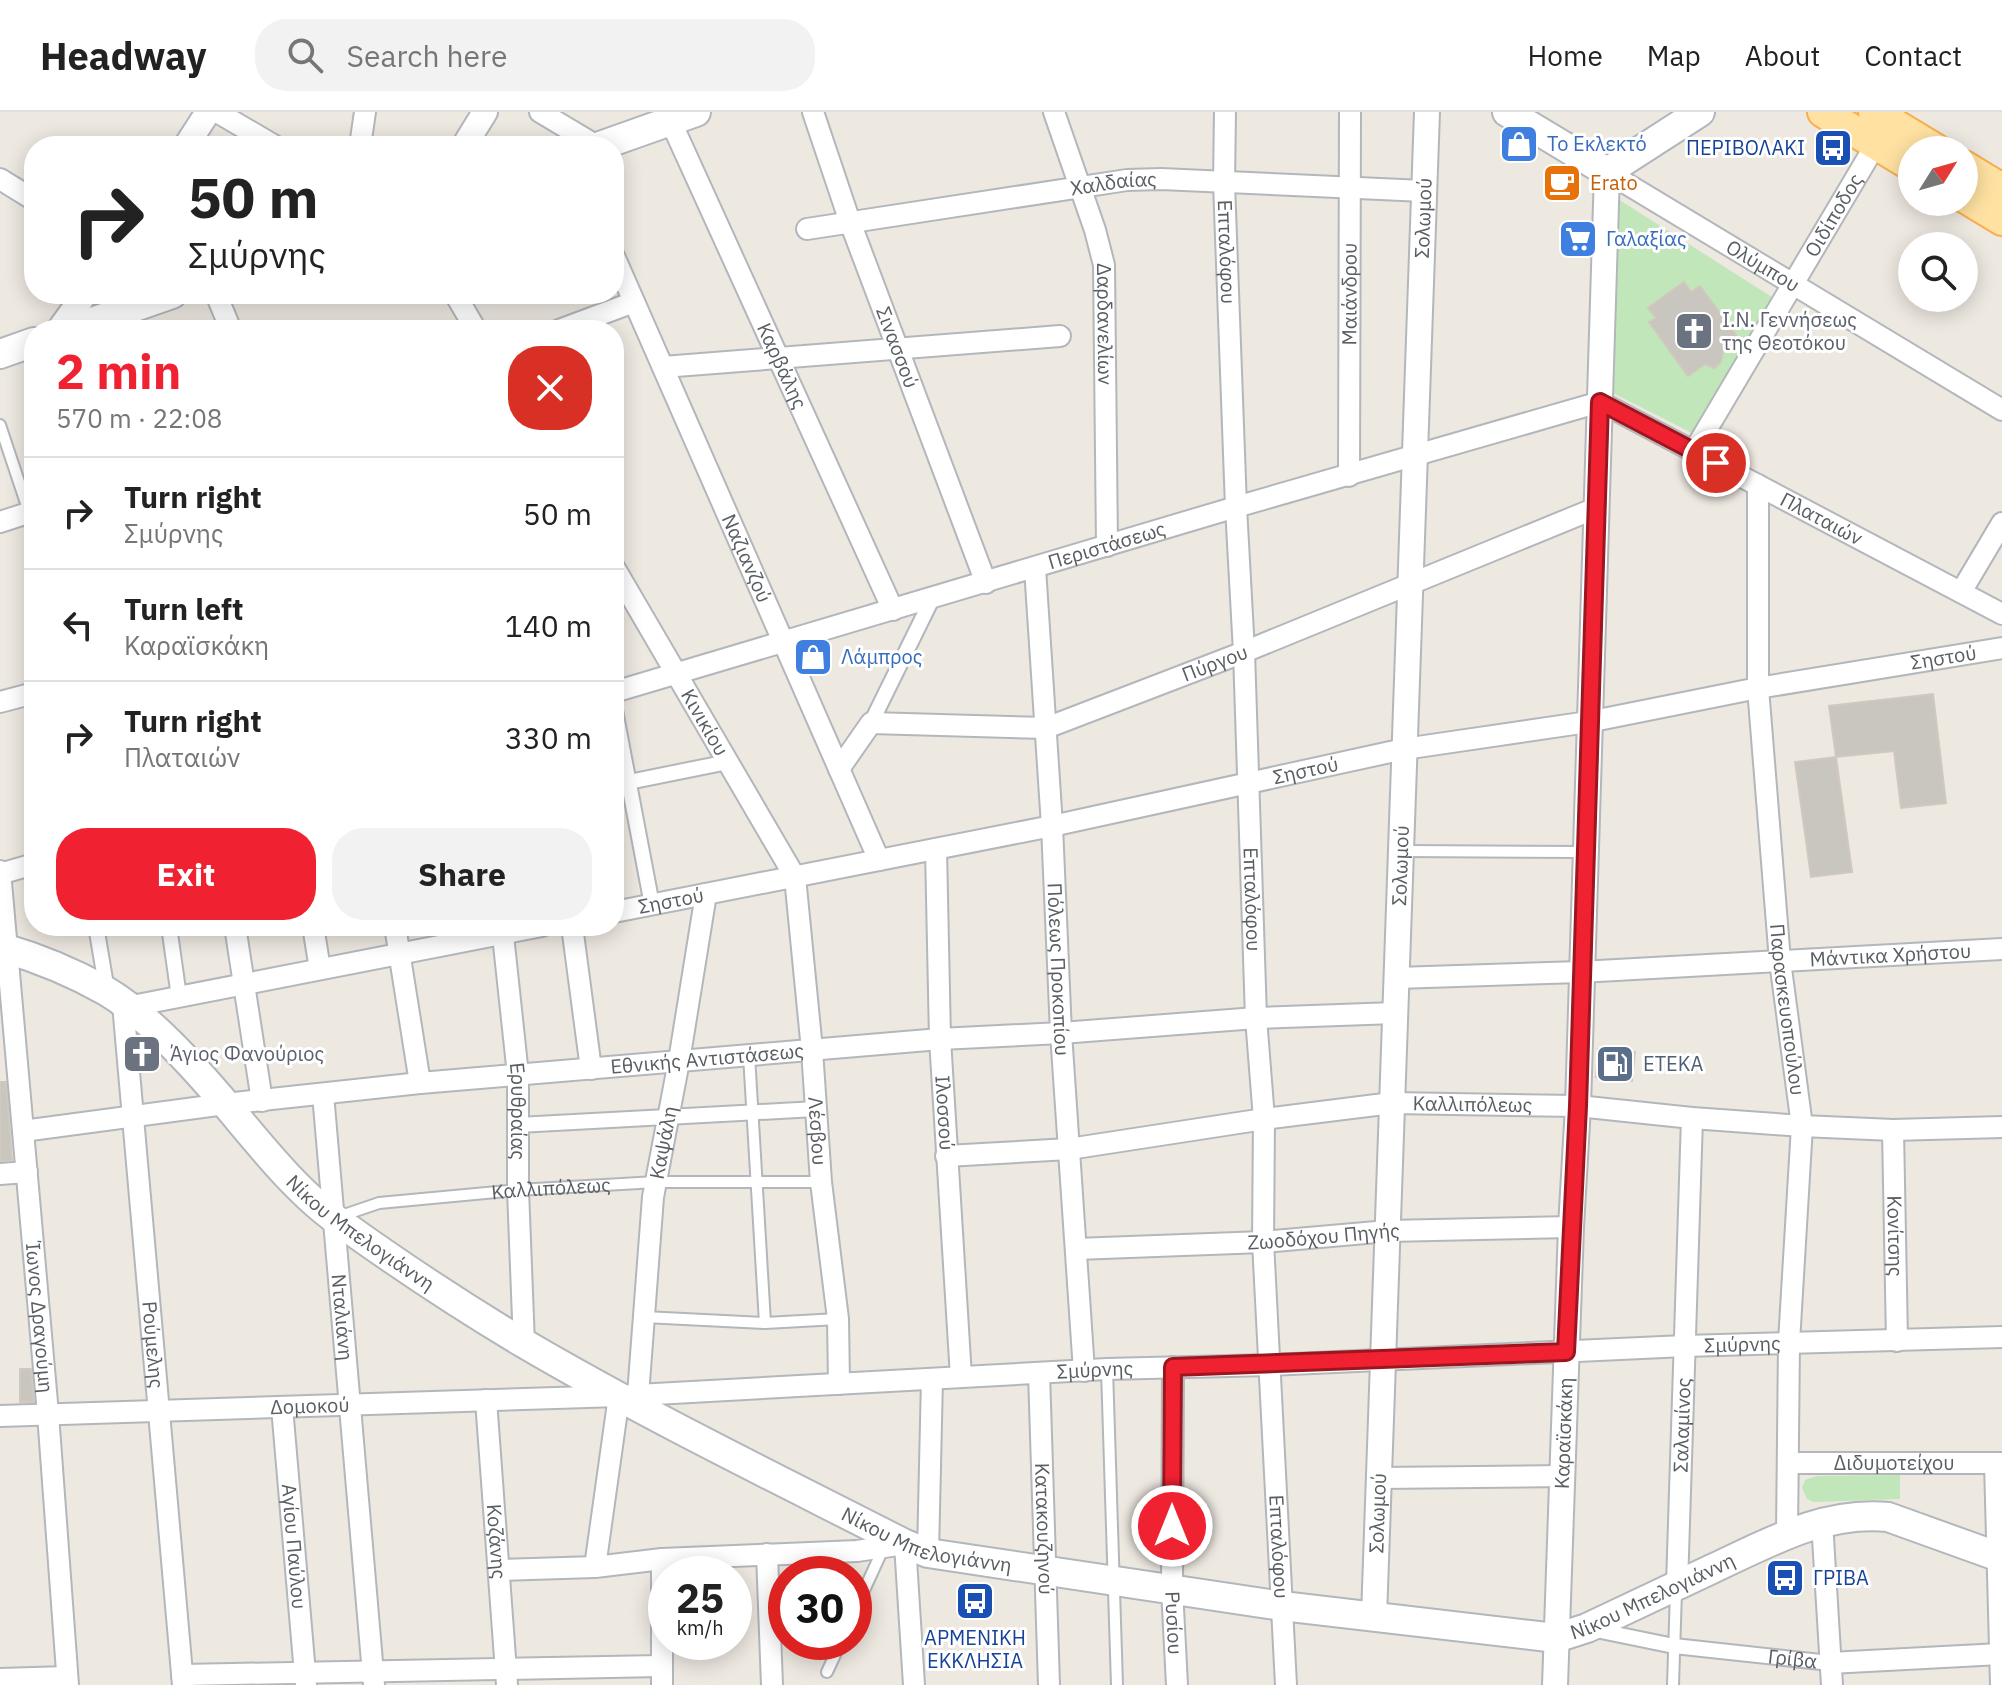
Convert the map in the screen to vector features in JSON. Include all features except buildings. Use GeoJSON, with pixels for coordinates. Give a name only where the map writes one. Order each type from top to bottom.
{"type":"FeatureCollection","features":[{"type":"Feature","properties":{"kind":"main road"},"geometry":{"type":"LineString","coordinates":[[1507,112],[1607,172],[1700,112]]}},
{"type":"Feature","properties":{"kind":"main road"},"geometry":{"type":"LineString","coordinates":[[1823,112],[1884,122],[1910,136]]}},
{"type":"Feature","properties":{"kind":"main road"},"geometry":{"type":"LineString","coordinates":[[624,137],[684,117]]}},
{"type":"Feature","properties":{"kind":"main road"},"geometry":{"type":"LineString","coordinates":[[1884,122],[1898,144]]}},
{"type":"Feature","properties":{"kind":"main road"},"geometry":{"type":"LineString","coordinates":[[1978,174],[2002,189]]}},
{"type":"Feature","properties":{"kind":"main road"},"geometry":{"type":"LineString","coordinates":[[1978,205],[2002,220]]}},
{"type":"Feature","properties":{"kind":"main road"},"geometry":{"type":"LineString","coordinates":[[111,320],[148,304]]}},
{"type":"Feature","properties":{"kind":"main road"},"geometry":{"type":"LineString","coordinates":[[0,354],[24,346]]}},
{"type":"Feature","properties":{"kind":"main road","name":"Νίκου Μπελογιάννη"},"geometry":{"type":"LineString","coordinates":[[4,948],[119,1001],[158,1033],[264,1149],[334,1218],[524,1344],[628,1395],[905,1549],[1282,1606],[1556,1638],[1587,1628],[1787,1534],[1822,1522],[1868,1515],[1888,1517],[2000,1557]]}},
{"type":"Feature","properties":{"kind":"street"},"geometry":{"type":"LineString","coordinates":[[192,136],[208,112]]}},
{"type":"Feature","properties":{"kind":"street"},"geometry":{"type":"LineString","coordinates":[[217,112],[258,136]]}},
{"type":"Feature","properties":{"kind":"street"},"geometry":{"type":"LineString","coordinates":[[361,136],[365,112]]}},
{"type":"Feature","properties":{"kind":"street"},"geometry":{"type":"LineString","coordinates":[[470,136],[485,112]]}},
{"type":"Feature","properties":{"kind":"street"},"geometry":{"type":"LineString","coordinates":[[540,112],[581,136]]}},
{"type":"Feature","properties":{"kind":"street","name":"Σινασσού"},"geometry":{"type":"LineString","coordinates":[[813,112],[850,222],[986,583]]}},
{"type":"Feature","properties":{"kind":"street","name":"Δαρδανελίων"},"geometry":{"type":"LineString","coordinates":[[1054,112],[1104,265],[1107,546]]}},
{"type":"Feature","properties":{"kind":"street","name":"Επταλόφου"},"geometry":{"type":"LineString","coordinates":[[1225,112],[1224,183],[1236,507],[1256,1018],[1264,1119],[1263,1242],[1286,1685]]}},
{"type":"Feature","properties":{"kind":"street","name":"Μαιάνδρου"},"geometry":{"type":"LineString","coordinates":[[1349,476],[1350,112]]}},
{"type":"Feature","properties":{"kind":"street","name":"Σολωμού"},"geometry":{"type":"LineString","coordinates":[[1374,1617],[1427,112]]}},
{"type":"Feature","properties":{"kind":"street","name":"Καρβάλης"},"geometry":{"type":"LineString","coordinates":[[684,117],[778,358],[893,610]]}},
{"type":"Feature","properties":{"kind":"street","name":"Οιδίποδος"},"geometry":{"type":"LineString","coordinates":[[1694,451],[1884,122]]}},
{"type":"Feature","properties":{"kind":"street","name":"Ολύμπου"},"geometry":{"type":"LineString","coordinates":[[1607,172],[2002,410]]}},
{"type":"Feature","properties":{"kind":"street","name":"Καραϊσκάκη"},"geometry":{"type":"LineString","coordinates":[[1555,1685],[1578,1106],[1607,172]]}},
{"type":"Feature","properties":{"kind":"street"},"geometry":{"type":"LineString","coordinates":[[0,179],[24,194]]}},
{"type":"Feature","properties":{"kind":"street","name":"Χαλδαίας"},"geometry":{"type":"LineString","coordinates":[[807,229],[1080,187],[1161,179],[1424,191]]}},
{"type":"Feature","properties":{"kind":"street","name":"Ναζιανζού"},"geometry":{"type":"LineString","coordinates":[[624,279],[879,860]]}},
{"type":"Feature","properties":{"kind":"street"},"geometry":{"type":"LineString","coordinates":[[586,320],[634,302]]}},
{"type":"Feature","properties":{"kind":"street"},"geometry":{"type":"LineString","coordinates":[[663,367],[1060,336]]}},
{"type":"Feature","properties":{"kind":"street","name":"Πλαταιών"},"geometry":{"type":"LineString","coordinates":[[1600,402],[2002,614]]}},
{"type":"Feature","properties":{"kind":"street","name":"Περιστάσεως"},"geometry":{"type":"LineString","coordinates":[[624,689],[1600,402]]}},
{"type":"Feature","properties":{"kind":"street","name":"Παρασκευοπούλου"},"geometry":{"type":"LineString","coordinates":[[1758,485],[1758,688],[1780,961],[1802,1126],[1789,1342],[1787,1534]]}},
{"type":"Feature","properties":{"kind":"street","name":"Πύργου"},"geometry":{"type":"LineString","coordinates":[[871,723],[1046,728],[1244,652],[1596,508]]}},
{"type":"Feature","properties":{"kind":"street"},"geometry":{"type":"LineString","coordinates":[[0,522],[24,514]]}},
{"type":"Feature","properties":{"kind":"street"},"geometry":{"type":"LineString","coordinates":[[1961,592],[2002,523]]}},
{"type":"Feature","properties":{"kind":"street","name":"Πόλεως Προκοπίου"},"geometry":{"type":"LineString","coordinates":[[1035,568],[1084,1371]]}},
{"type":"Feature","properties":{"kind":"street","name":"Κινικίου"},"geometry":{"type":"LineString","coordinates":[[624,584],[795,877]]}},
{"type":"Feature","properties":{"kind":"street"},"geometry":{"type":"LineString","coordinates":[[839,769],[871,723],[932,599]]}},
{"type":"Feature","properties":{"kind":"street","name":"Σηστού"},"geometry":{"type":"LineString","coordinates":[[624,910],[1052,826],[1404,749],[1588,722],[1758,688],[2002,648]]}},
{"type":"Feature","properties":{"kind":"street"},"geometry":{"type":"LineString","coordinates":[[0,702],[24,696]]}},
{"type":"Feature","properties":{"kind":"street"},"geometry":{"type":"LineString","coordinates":[[624,782],[728,762]]}},
{"type":"Feature","properties":{"kind":"street"},"geometry":{"type":"LineString","coordinates":[[624,795],[652,905]]}},
{"type":"Feature","properties":{"kind":"street","name":"Ιλοσσού"},"geometry":{"type":"LineString","coordinates":[[936,849],[940,1039],[961,1377]]}},
{"type":"Feature","properties":{"kind":"street"},"geometry":{"type":"LineString","coordinates":[[0,872],[24,866]]}},
{"type":"Feature","properties":{"kind":"street","name":"Ίωνος Δραγούμη"},"geometry":{"type":"LineString","coordinates":[[0,872],[8,1033],[27,1172],[67,1681]]}},
{"type":"Feature","properties":{"kind":"street","name":"Λέσβου"},"geometry":{"type":"LineString","coordinates":[[795,877],[821,1182],[838,1319],[839,1384]]}},
{"type":"Feature","properties":{"kind":"street","name":"Καψάλη"},"geometry":{"type":"LineString","coordinates":[[595,1567],[644,1317],[656,1182],[706,894]]}},
{"type":"Feature","properties":{"kind":"street"},"geometry":{"type":"LineString","coordinates":[[99,936],[119,1001],[179,997],[476,936]]}},
{"type":"Feature","properties":{"kind":"street"},"geometry":{"type":"LineString","coordinates":[[170,936],[179,997]]}},
{"type":"Feature","properties":{"kind":"street"},"geometry":{"type":"LineString","coordinates":[[237,936],[262,1101]]}},
{"type":"Feature","properties":{"kind":"street"},"geometry":{"type":"LineString","coordinates":[[315,936],[320,969]]}},
{"type":"Feature","properties":{"kind":"street"},"geometry":{"type":"LineString","coordinates":[[396,936],[420,1083]]}},
{"type":"Feature","properties":{"kind":"street","name":"Ερυθραίας"},"geometry":{"type":"LineString","coordinates":[[503,936],[518,1075],[518,1190],[524,1344]]}},
{"type":"Feature","properties":{"kind":"street"},"geometry":{"type":"LineString","coordinates":[[573,936],[591,1069]]}},
{"type":"Feature","properties":{"kind":"street","name":"Μάντικα Χρήστου"},"geometry":{"type":"LineString","coordinates":[[1397,978],[1580,972],[2002,949]]}},
{"type":"Feature","properties":{"kind":"street","name":"Ρούμελης"},"geometry":{"type":"LineString","coordinates":[[119,1001],[133,1115],[182,1680]]}},
{"type":"Feature","properties":{"kind":"street","name":"Εθνικής Αντιστάσεως"},"geometry":{"type":"LineString","coordinates":[[23,1131],[133,1115],[420,1083],[940,1039],[1256,1018],[1395,1013]]}},
{"type":"Feature","properties":{"kind":"street","name":"Νταλιάνη"},"geometry":{"type":"LineString","coordinates":[[323,1094],[373,1678]]}},
{"type":"Feature","properties":{"kind":"street","name":"Καλλιπόλεως"},"geometry":{"type":"LineString","coordinates":[[946,1156],[1069,1149],[1392,1103],[1578,1106],[1692,1118],[1893,1130],[2002,1127]]}},
{"type":"Feature","properties":{"kind":"street"},"geometry":{"type":"LineString","coordinates":[[518,1125],[816,1109]]}},
{"type":"Feature","properties":{"kind":"street","name":"Σαλαμίνος"},"geometry":{"type":"LineString","coordinates":[[1677,1585],[1692,1118]]}},
{"type":"Feature","properties":{"kind":"street"},"geometry":{"type":"LineString","coordinates":[[2002,1127],[2002,1146]]}},
{"type":"Feature","properties":{"kind":"street","name":"Κονίτσης"},"geometry":{"type":"LineString","coordinates":[[1893,1130],[1897,1341]]}},
{"type":"Feature","properties":{"kind":"street"},"geometry":{"type":"LineString","coordinates":[[0,1174],[27,1172]]}},
{"type":"Feature","properties":{"kind":"street","name":"Ζωοδόχου Πηγής"},"geometry":{"type":"LineString","coordinates":[[1076,1249],[1263,1242],[1388,1231],[1571,1227]]}},
{"type":"Feature","properties":{"kind":"street","name":"Σμύρνης"},"geometry":{"type":"LineString","coordinates":[[628,1395],[1107,1369],[1270,1365],[1789,1342],[2002,1337]]}},
{"type":"Feature","properties":{"kind":"street","name":"Ρυσίου"},"geometry":{"type":"LineString","coordinates":[[1173,1367],[1172,1589],[1177,1685]]}},
{"type":"Feature","properties":{"kind":"street","name":"Κατακουζηνού"},"geometry":{"type":"LineString","coordinates":[[1039,1373],[1049,1685]]}},
{"type":"Feature","properties":{"kind":"street"},"geometry":{"type":"LineString","coordinates":[[914,1685],[905,1549],[932,1379]]}},
{"type":"Feature","properties":{"kind":"street","name":"Δομοκού"},"geometry":{"type":"LineString","coordinates":[[0,1416],[628,1395]]}},
{"type":"Feature","properties":{"kind":"street","name":"Κοζάνης"},"geometry":{"type":"LineString","coordinates":[[486,1400],[506,1678]]}},
{"type":"Feature","properties":{"kind":"street","name":"Αγίου Παύλου"},"geometry":{"type":"LineString","coordinates":[[282,1407],[305,1679]]}},
{"type":"Feature","properties":{"kind":"street","name":"Διδυμοτείχου"},"geometry":{"type":"LineString","coordinates":[[1788,1463],[1999,1463]]}},
{"type":"Feature","properties":{"kind":"street"},"geometry":{"type":"LineString","coordinates":[[1999,1463],[2001,1685]]}},
{"type":"Feature","properties":{"kind":"street"},"geometry":{"type":"LineString","coordinates":[[1379,1478],[1562,1476]]}},
{"type":"Feature","properties":{"kind":"street"},"geometry":{"type":"LineString","coordinates":[[1822,1522],[1832,1685]]}},
{"type":"Feature","properties":{"kind":"street"},"geometry":{"type":"LineString","coordinates":[[725,1556],[905,1549]]}},
{"type":"Feature","properties":{"kind":"street"},"geometry":{"type":"LineString","coordinates":[[767,1554],[772,1685]]}},
{"type":"Feature","properties":{"kind":"street"},"geometry":{"type":"LineString","coordinates":[[499,1570],[595,1567],[648,1561]]}},
{"type":"Feature","properties":{"kind":"street","name":"Γρίβα"},"geometry":{"type":"LineString","coordinates":[[1587,1628],[1674,1646],[1830,1663],[2000,1654]]}},
{"type":"Feature","properties":{"kind":"street"},"geometry":{"type":"LineString","coordinates":[[182,1680],[661,1676]]}},
{"type":"Feature","properties":{"kind":"street"},"geometry":{"type":"LineString","coordinates":[[0,1679],[67,1681]]}},
{"type":"Feature","properties":{"kind":"lane"},"geometry":{"type":"LineString","coordinates":[[0,425],[24,492]]}},
{"type":"Feature","properties":{"kind":"lane"},"geometry":{"type":"LineString","coordinates":[[1401,851],[1584,852]]}},
{"type":"Feature","properties":{"kind":"lane"},"geometry":{"type":"LineString","coordinates":[[749,1055],[765,1323]]}},
{"type":"Feature","properties":{"kind":"lane","name":"Καλλιπόλεως"},"geometry":{"type":"LineString","coordinates":[[334,1218],[379,1203],[518,1190],[656,1182],[821,1182]]}},
{"type":"Feature","properties":{"kind":"lane"},"geometry":{"type":"LineString","coordinates":[[644,1317],[765,1323],[838,1319]]}},
{"type":"Feature","properties":{"kind":"lane"},"geometry":{"type":"LineString","coordinates":[[1107,1369],[1117,1685]]}},
{"type":"Feature","properties":{"kind":"lane"},"geometry":{"type":"LineString","coordinates":[[872,1590],[905,1549]]}},
{"type":"Feature","properties":{"kind":"lane","name":"Σαλαμίνος"},"geometry":{"type":"LineString","coordinates":[[1673,1685],[1677,1585]]}},
{"type":"Feature","properties":{"kind":"lane"},"geometry":{"type":"LineString","coordinates":[[827,1672],[833,1660]]}},
{"type":"Feature","properties":{"kind":"green space"},"geometry":{"type":"Polygon","coordinates":[[[1618,199],[1775,299],[1694,434],[1609,391],[1618,199]]]}},
{"type":"Feature","properties":{"kind":"green space"},"geometry":{"type":"Polygon","coordinates":[[[1900,1475],[1900,1499],[1814,1502],[1807,1499],[1802,1488],[1805,1480],[1817,1476],[1900,1475]]]}},
{"type":"Feature","properties":{"kind":"place","name":"Το Εκλεκτό"},"geometry":{"type":"Point","coordinates":[1519,144]}},
{"type":"Feature","properties":{"kind":"place","name":"ΠΕΡΙΒΟΛΑΚΙ"},"geometry":{"type":"Point","coordinates":[1833,148]}},
{"type":"Feature","properties":{"kind":"place","name":"Erato"},"geometry":{"type":"Point","coordinates":[1562,183]}},
{"type":"Feature","properties":{"kind":"place","name":"Γαλαξίας"},"geometry":{"type":"Point","coordinates":[1578,239]}},
{"type":"Feature","properties":{"kind":"place","name":"Ι.Ν. Γεννήσεως της Θεοτόκου"},"geometry":{"type":"Point","coordinates":[1694,331]}},
{"type":"Feature","properties":{"kind":"place","name":"Λάμπρος"},"geometry":{"type":"Point","coordinates":[813,657]}},
{"type":"Feature","properties":{"kind":"place","name":"Άγιος Φανούριος"},"geometry":{"type":"Point","coordinates":[142,1054]}},
{"type":"Feature","properties":{"kind":"place","name":"ΕΤΕΚΑ"},"geometry":{"type":"Point","coordinates":[1615,1064]}},
{"type":"Feature","properties":{"kind":"place","name":"ΓΡΙΒΑ"},"geometry":{"type":"Point","coordinates":[1785,1578]}},
{"type":"Feature","properties":{"kind":"place","name":"ΑΡΜΕΝΙΚΗ ΕΚΚΛΗΣΙΑ"},"geometry":{"type":"Point","coordinates":[975,1601]}},
{"type":"Feature","properties":{"kind":"route"},"geometry":{"type":"LineString","coordinates":[[1172,1526],[1173,1367],[1566,1352],[1578,1106],[1600,402],[1716,463]]}}]}
